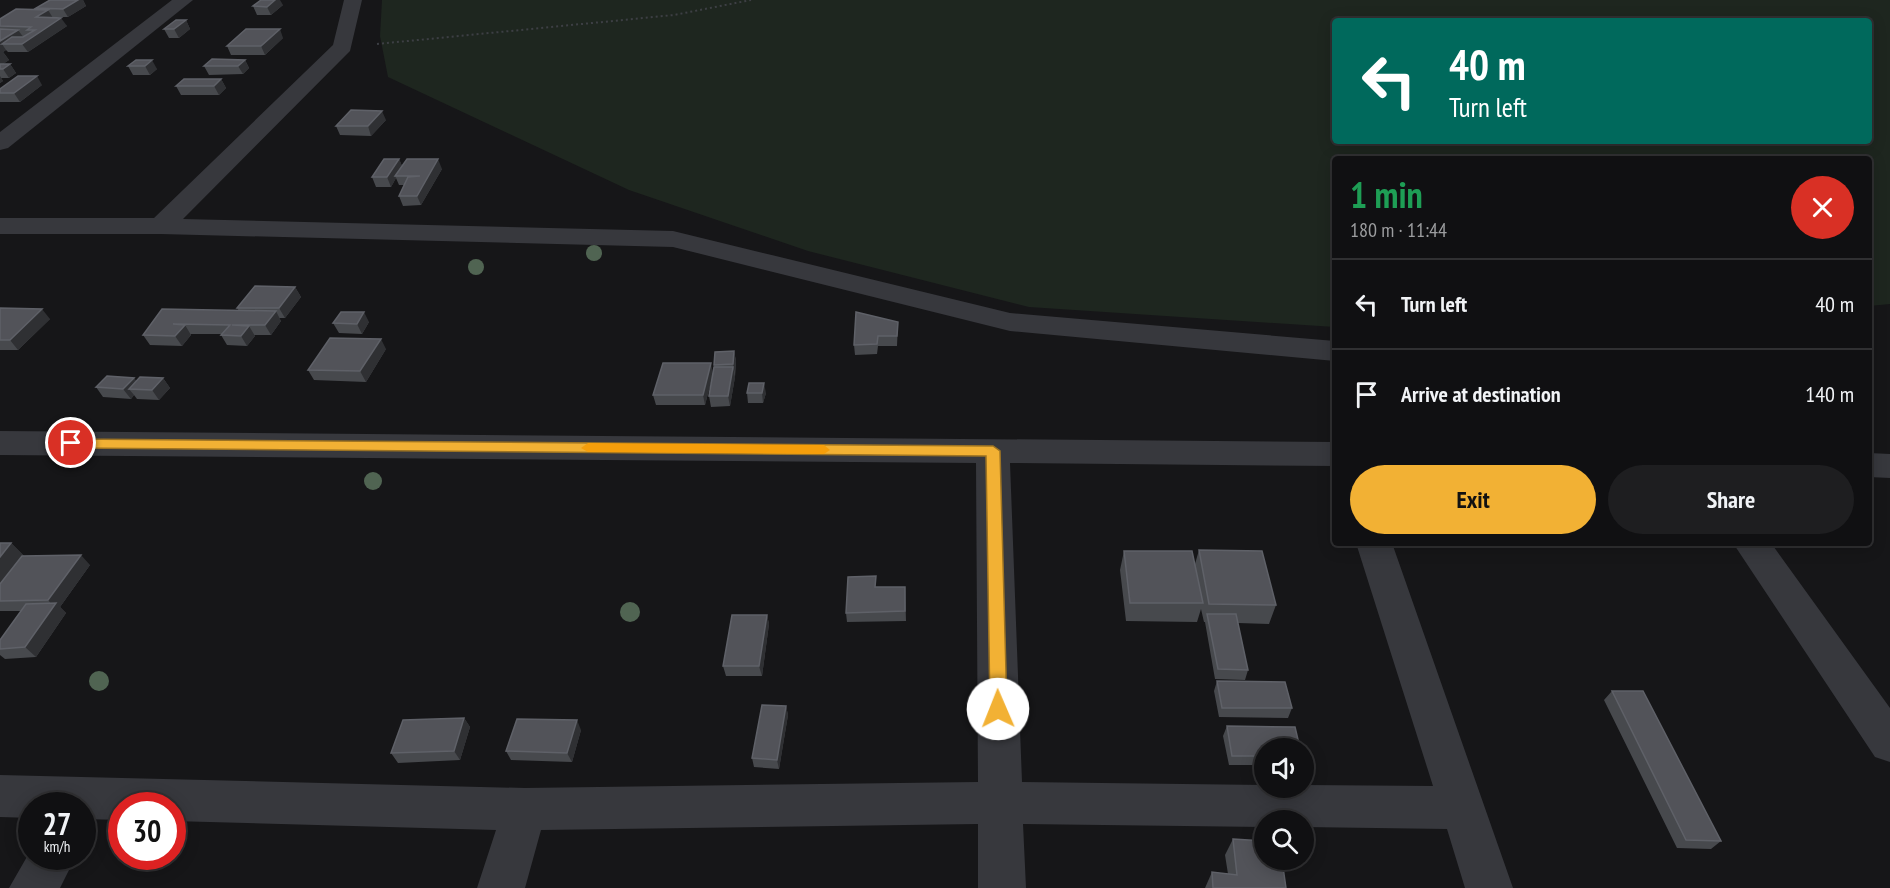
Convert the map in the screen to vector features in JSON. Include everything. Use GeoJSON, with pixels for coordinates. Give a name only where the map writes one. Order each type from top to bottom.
{"type":"FeatureCollection","features":[{"type":"Feature","properties":{"kind":"street"},"geometry":{"type":"LineString","coordinates":[[0,143],[184,0]]}},
{"type":"Feature","properties":{"kind":"street"},"geometry":{"type":"LineString","coordinates":[[161,226],[343,47],[353,0]]}},
{"type":"Feature","properties":{"kind":"street"},"geometry":{"type":"LineString","coordinates":[[0,226],[161,226],[673,239],[1010,322],[1332,351]]}},
{"type":"Feature","properties":{"kind":"street"},"geometry":{"type":"LineString","coordinates":[[0,443],[1332,454]]}},
{"type":"Feature","properties":{"kind":"street"},"geometry":{"type":"LineString","coordinates":[[993,451],[1002,888]]}},
{"type":"Feature","properties":{"kind":"street"},"geometry":{"type":"LineString","coordinates":[[1872,465],[1890,466]]}},
{"type":"Feature","properties":{"kind":"street"},"geometry":{"type":"LineString","coordinates":[[1375,546],[1489,888]]}},
{"type":"Feature","properties":{"kind":"street"},"geometry":{"type":"LineString","coordinates":[[1753,546],[1890,743]]}},
{"type":"Feature","properties":{"kind":"street"},"geometry":{"type":"LineString","coordinates":[[0,796],[18,798]]}},
{"type":"Feature","properties":{"kind":"street"},"geometry":{"type":"LineString","coordinates":[[96,804],[525,809],[1000,803],[1462,808]]}},
{"type":"Feature","properties":{"kind":"street"},"geometry":{"type":"LineString","coordinates":[[501,888],[525,809]]}},
{"type":"Feature","properties":{"kind":"street"},"geometry":{"type":"LineString","coordinates":[[33,888],[44,870]]}},
{"type":"Feature","properties":{"kind":"path"},"geometry":{"type":"LineString","coordinates":[[343,47],[675,15],[751,0]]}},
{"type":"Feature","properties":{"kind":"shaded area"},"geometry":{"type":"Polygon","coordinates":[[[382,0],[1890,0],[1890,304],[1872,306],[1872,156],[1332,156],[1332,327],[1029,307],[808,251],[629,190],[388,77],[380,36],[382,0]]]}},
{"type":"Feature","properties":{"kind":"building"},"geometry":{"type":"Polygon","coordinates":[[[50,0],[78,0],[63,9],[36,8],[50,0]]]}},
{"type":"Feature","properties":{"kind":"building"},"geometry":{"type":"Polygon","coordinates":[[[261,0],[275,0],[267,7],[253,6],[261,0]]]}},
{"type":"Feature","properties":{"kind":"building"},"geometry":{"type":"Polygon","coordinates":[[[16,9],[48,10],[36,17],[61,18],[22,44],[2,44],[12,37],[23,37],[35,30],[27,30],[31,27],[0,26],[0,19],[16,9]]]}},
{"type":"Feature","properties":{"kind":"building"},"geometry":{"type":"Polygon","coordinates":[[[176,20],[186,20],[174,29],[164,29],[176,20]]]}},
{"type":"Feature","properties":{"kind":"building"},"geometry":{"type":"Polygon","coordinates":[[[0,29],[18,30],[0,41],[0,29]]]}},
{"type":"Feature","properties":{"kind":"building"},"geometry":{"type":"Polygon","coordinates":[[[246,29],[280,29],[261,46],[227,46],[246,29]]]}},
{"type":"Feature","properties":{"kind":"building"},"geometry":{"type":"Polygon","coordinates":[[[212,59],[245,60],[238,66],[204,66],[212,59]]]}},
{"type":"Feature","properties":{"kind":"building"},"geometry":{"type":"Polygon","coordinates":[[[136,60],[152,60],[145,66],[128,66],[136,60]]]}},
{"type":"Feature","properties":{"kind":"building"},"geometry":{"type":"Polygon","coordinates":[[[0,64],[10,64],[0,69],[0,64]]]}},
{"type":"Feature","properties":{"kind":"building"},"geometry":{"type":"Polygon","coordinates":[[[18,76],[37,76],[14,93],[0,93],[0,89],[18,76]]]}},
{"type":"Feature","properties":{"kind":"building"},"geometry":{"type":"Polygon","coordinates":[[[184,79],[221,79],[214,86],[176,86],[184,79]]]}},
{"type":"Feature","properties":{"kind":"building"},"geometry":{"type":"Polygon","coordinates":[[[351,110],[382,111],[368,126],[336,126],[351,110]]]}},
{"type":"Feature","properties":{"kind":"building"},"geometry":{"type":"Polygon","coordinates":[[[384,159],[399,159],[387,177],[372,177],[384,159]]]}},
{"type":"Feature","properties":{"kind":"building"},"geometry":{"type":"Polygon","coordinates":[[[407,159],[438,159],[417,196],[399,196],[408,177],[420,176],[395,176],[407,159]]]}},
{"type":"Feature","properties":{"kind":"building"},"geometry":{"type":"Polygon","coordinates":[[[255,286],[295,287],[279,308],[237,308],[255,286]]]}},
{"type":"Feature","properties":{"kind":"building"},"geometry":{"type":"Polygon","coordinates":[[[0,308],[42,309],[10,340],[0,340],[0,308]]]}},
{"type":"Feature","properties":{"kind":"building"},"geometry":{"type":"Polygon","coordinates":[[[162,309],[276,311],[265,325],[232,325],[249,326],[241,336],[221,335],[230,325],[173,324],[185,325],[175,336],[143,335],[162,309]]]}},
{"type":"Feature","properties":{"kind":"building"},"geometry":{"type":"Polygon","coordinates":[[[341,312],[364,312],[357,324],[333,323],[341,312]]]}},
{"type":"Feature","properties":{"kind":"building"},"geometry":{"type":"Polygon","coordinates":[[[856,312],[898,322],[897,336],[878,336],[877,344],[854,345],[856,312]]]}},
{"type":"Feature","properties":{"kind":"building"},"geometry":{"type":"Polygon","coordinates":[[[330,338],[381,339],[360,371],[308,370],[330,338]]]}},
{"type":"Feature","properties":{"kind":"building"},"geometry":{"type":"Polygon","coordinates":[[[734,351],[733,364],[714,365],[715,352],[734,351]]]}},
{"type":"Feature","properties":{"kind":"building"},"geometry":{"type":"Polygon","coordinates":[[[663,363],[711,363],[703,395],[653,395],[663,363]]]}},
{"type":"Feature","properties":{"kind":"building"},"geometry":{"type":"Polygon","coordinates":[[[714,367],[733,367],[728,396],[709,396],[714,367]]]}},
{"type":"Feature","properties":{"kind":"building"},"geometry":{"type":"Polygon","coordinates":[[[107,376],[134,378],[123,389],[96,387],[107,376]]]}},
{"type":"Feature","properties":{"kind":"building"},"geometry":{"type":"Polygon","coordinates":[[[140,377],[163,378],[152,390],[129,389],[140,377]]]}},
{"type":"Feature","properties":{"kind":"building"},"geometry":{"type":"Polygon","coordinates":[[[749,383],[764,383],[762,393],[747,393],[749,383]]]}},
{"type":"Feature","properties":{"kind":"building"},"geometry":{"type":"Polygon","coordinates":[[[0,543],[11,543],[0,557],[0,543]]]}},
{"type":"Feature","properties":{"kind":"building"},"geometry":{"type":"Polygon","coordinates":[[[1199,550],[1262,551],[1276,605],[1209,604],[1199,550]]]}},
{"type":"Feature","properties":{"kind":"building"},"geometry":{"type":"Polygon","coordinates":[[[1124,551],[1192,551],[1203,603],[1130,603],[1124,551]]]}},
{"type":"Feature","properties":{"kind":"building"},"geometry":{"type":"Polygon","coordinates":[[[81,555],[48,600],[0,601],[0,584],[22,556],[81,555]]]}},
{"type":"Feature","properties":{"kind":"building"},"geometry":{"type":"Polygon","coordinates":[[[876,576],[875,587],[905,587],[905,611],[846,613],[848,577],[876,576]]]}},
{"type":"Feature","properties":{"kind":"building"},"geometry":{"type":"Polygon","coordinates":[[[56,603],[25,647],[0,649],[0,640],[26,604],[56,603]]]}},
{"type":"Feature","properties":{"kind":"building"},"geometry":{"type":"Polygon","coordinates":[[[1207,614],[1236,614],[1248,670],[1218,669],[1207,614]]]}},
{"type":"Feature","properties":{"kind":"building"},"geometry":{"type":"Polygon","coordinates":[[[732,615],[767,615],[759,666],[723,666],[732,615]]]}},
{"type":"Feature","properties":{"kind":"building"},"geometry":{"type":"Polygon","coordinates":[[[1217,681],[1285,682],[1292,708],[1222,708],[1217,681]]]}},
{"type":"Feature","properties":{"kind":"building"},"geometry":{"type":"Polygon","coordinates":[[[1612,691],[1643,691],[1721,841],[1686,840],[1612,691]]]}},
{"type":"Feature","properties":{"kind":"building"},"geometry":{"type":"Polygon","coordinates":[[[762,705],[786,706],[777,760],[752,758],[762,705]]]}},
{"type":"Feature","properties":{"kind":"building"},"geometry":{"type":"Polygon","coordinates":[[[464,718],[454,751],[391,753],[403,720],[464,718]]]}},
{"type":"Feature","properties":{"kind":"building"},"geometry":{"type":"Polygon","coordinates":[[[517,719],[577,720],[567,753],[506,751],[517,719]]]}},
{"type":"Feature","properties":{"kind":"building"},"geometry":{"type":"Polygon","coordinates":[[[1227,726],[1295,727],[1298,738],[1254,738],[1254,756],[1232,756],[1227,726]]]}},
{"type":"Feature","properties":{"kind":"building"},"geometry":{"type":"Polygon","coordinates":[[[1233,839],[1254,840],[1254,870],[1283,870],[1286,888],[1213,888],[1212,872],[1237,875],[1233,839]]]}},
{"type":"Feature","properties":{"kind":"slow traffic"},"geometry":{"type":"LineString","coordinates":[[588,448],[824,450]]}},
{"type":"Feature","properties":{"kind":"route"},"geometry":{"type":"LineString","coordinates":[[71,443],[993,451],[998,709]]}}]}
